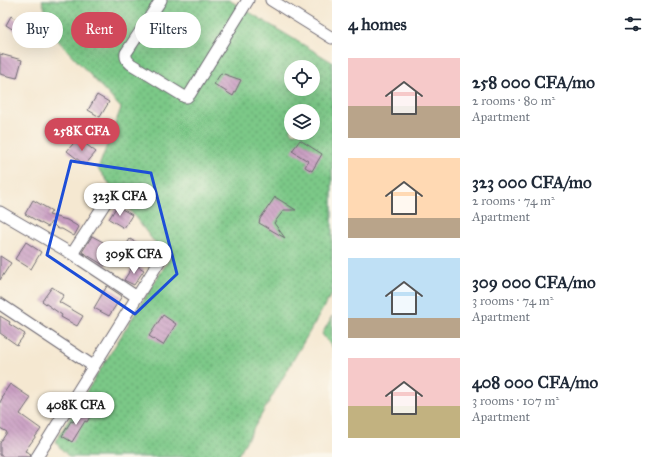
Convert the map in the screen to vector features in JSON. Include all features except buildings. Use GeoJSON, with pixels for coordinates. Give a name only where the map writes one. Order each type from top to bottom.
{"type":"FeatureCollection","features":[{"type":"Feature","properties":{"kind":"street"},"geometry":{"type":"LineString","coordinates":[[161,0],[126,52],[127,59],[131,64],[181,96],[186,97],[190,94],[248,0]]}},
{"type":"Feature","properties":{"kind":"street"},"geometry":{"type":"LineString","coordinates":[[271,0],[332,38]]}},
{"type":"Feature","properties":{"kind":"street"},"geometry":{"type":"LineString","coordinates":[[72,254],[113,191]]}},
{"type":"Feature","properties":{"kind":"street"},"geometry":{"type":"LineString","coordinates":[[0,212],[72,254],[137,297]]}},
{"type":"Feature","properties":{"kind":"street"},"geometry":{"type":"LineString","coordinates":[[37,457],[165,252]]}},
{"type":"Feature","properties":{"kind":"street"},"geometry":{"type":"LineString","coordinates":[[0,304],[93,366]]}},
{"type":"Feature","properties":{"kind":"highlighted area"},"geometry":{"type":"Polygon","coordinates":[[[71,161],[151,173],[177,274],[135,314],[47,255],[71,161]]]}},
{"type":"Feature","properties":{"kind":"green space"},"geometry":{"type":"Polygon","coordinates":[[[42,0],[229,0],[332,62],[332,293],[237,457],[69,457],[55,442],[173,253],[155,243],[98,169],[121,108],[63,46],[63,12],[46,12],[42,0]]]}},
{"type":"Feature","properties":{"kind":"green space"},"geometry":{"type":"Polygon","coordinates":[[[332,316],[332,347],[322,334],[332,316]]]}}]}
